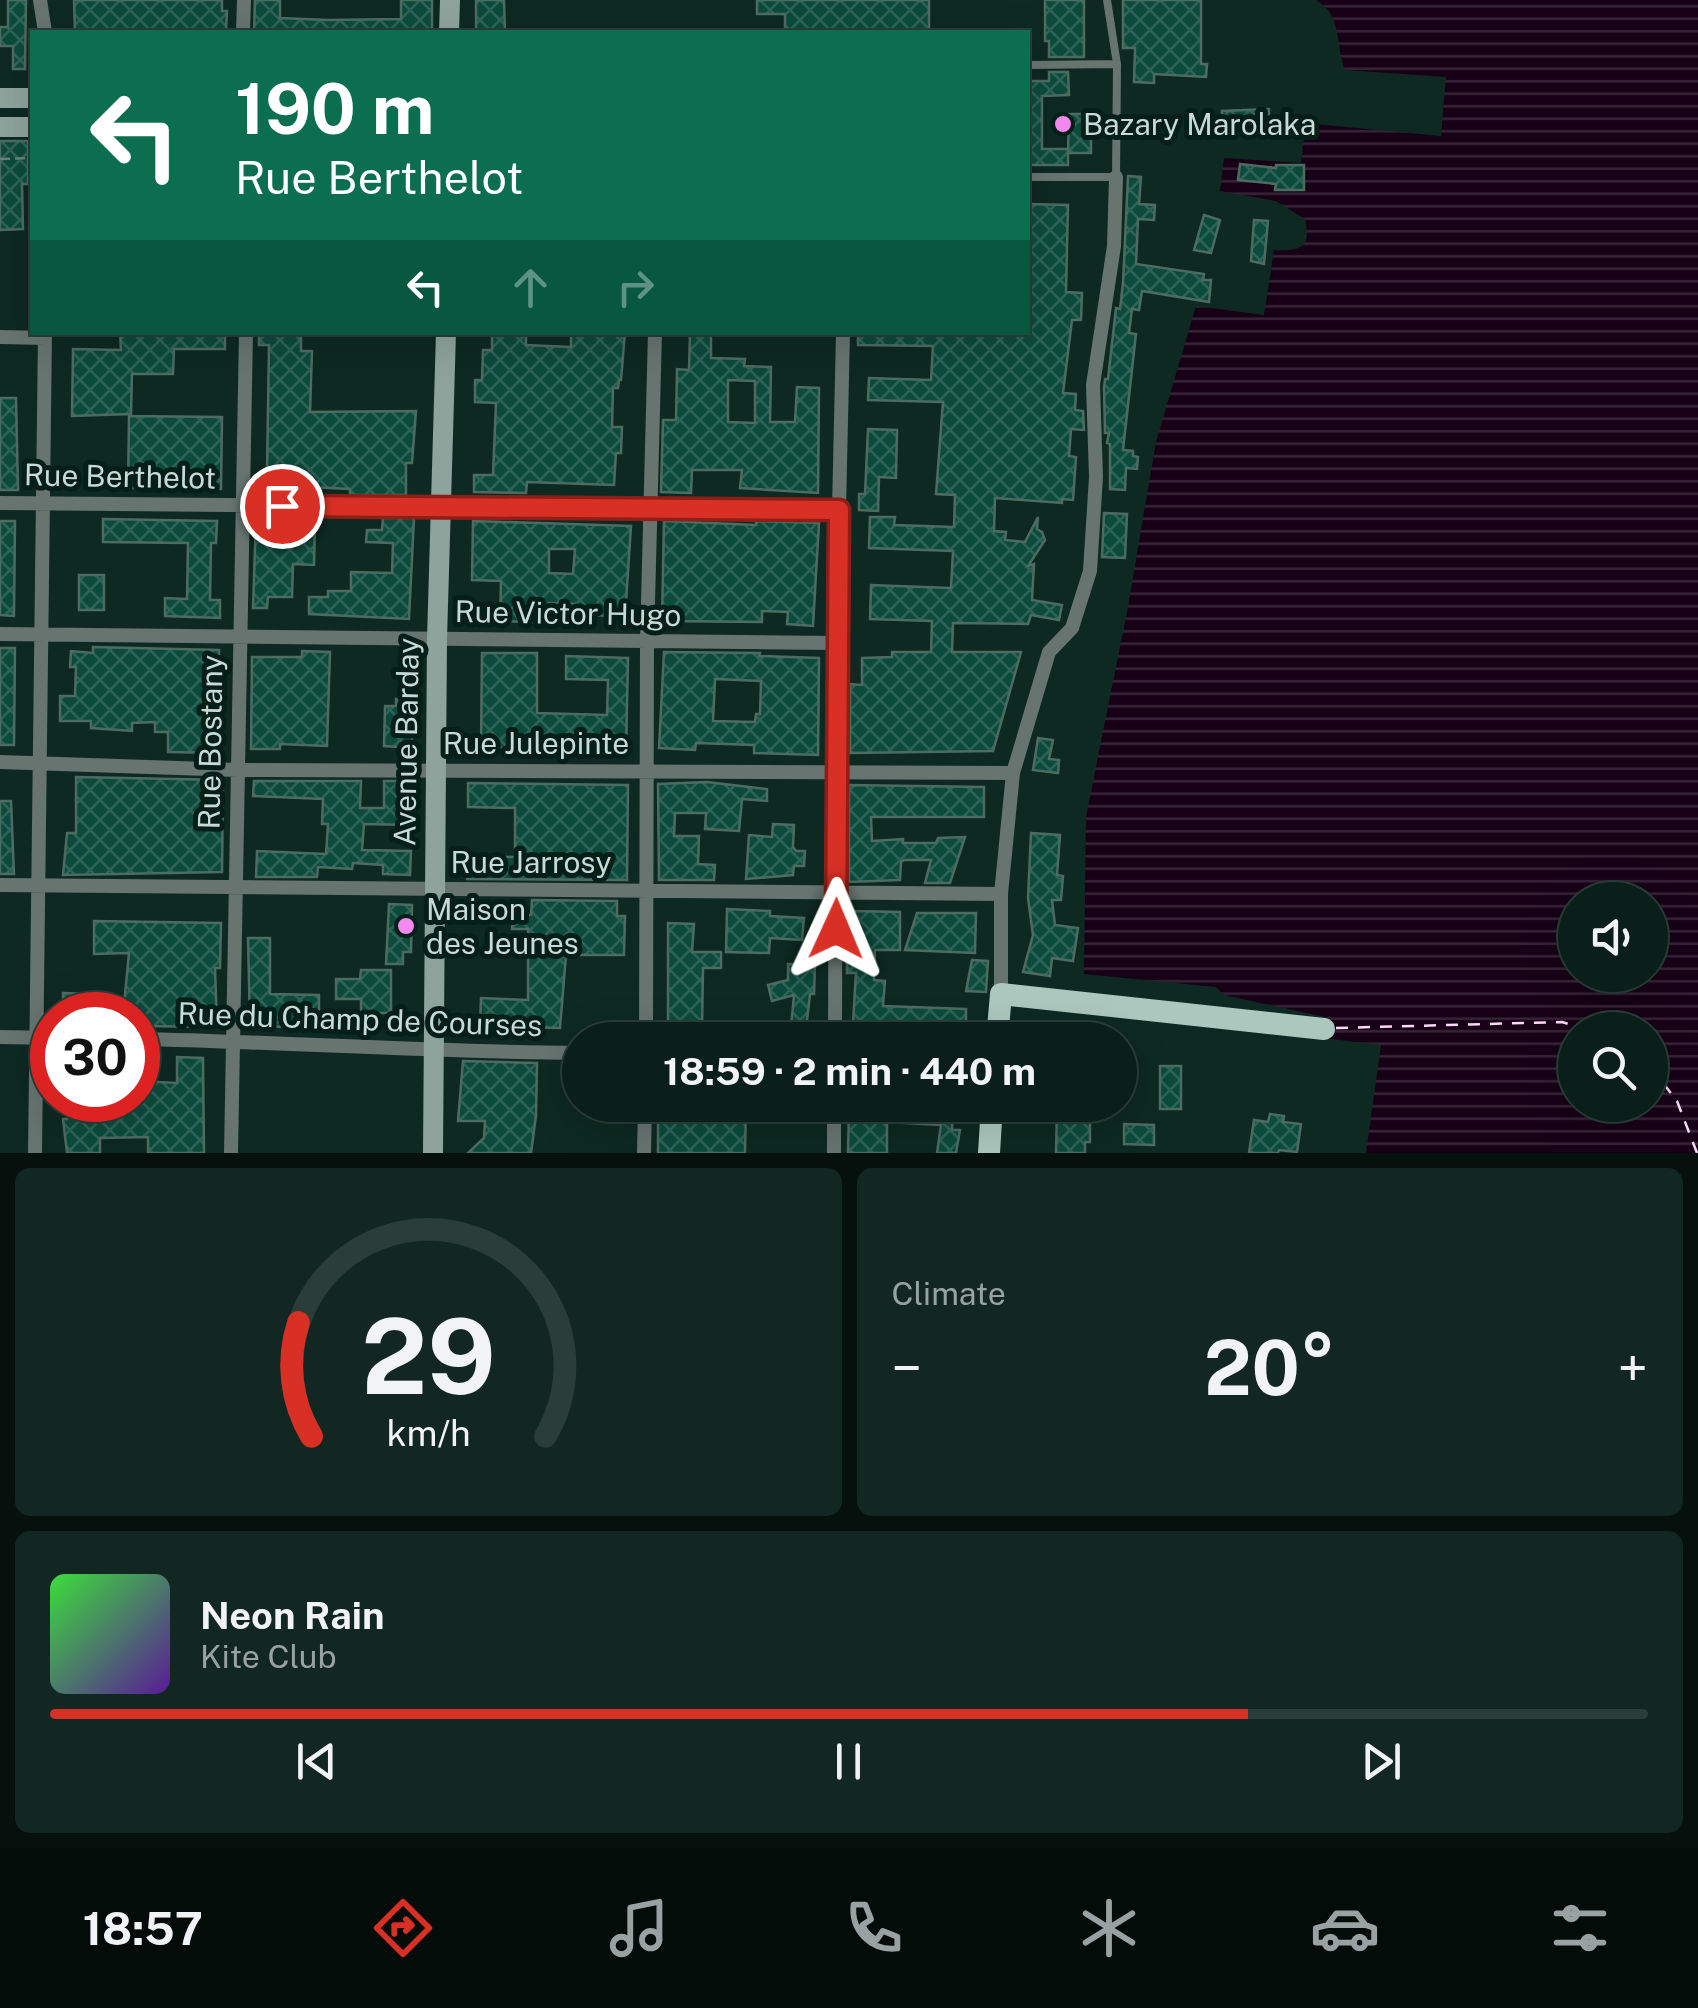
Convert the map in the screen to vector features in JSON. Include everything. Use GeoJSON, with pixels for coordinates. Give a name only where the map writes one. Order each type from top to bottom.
{"type":"FeatureCollection","features":[{"type":"Feature","properties":{"kind":"main road"},"geometry":{"type":"LineString","coordinates":[[449,30],[450,0]]}},
{"type":"Feature","properties":{"kind":"main road"},"geometry":{"type":"LineString","coordinates":[[0,98],[30,98]]}},
{"type":"Feature","properties":{"kind":"main road"},"geometry":{"type":"LineString","coordinates":[[0,127],[30,127]]}},
{"type":"Feature","properties":{"kind":"main road","name":"Avenue Barday"},"geometry":{"type":"LineString","coordinates":[[433,1153],[437,639],[446,335]]}},
{"type":"Feature","properties":{"kind":"main road"},"geometry":{"type":"LineString","coordinates":[[999,1022],[1001,994],[1324,1029]]}},
{"type":"Feature","properties":{"kind":"main road"},"geometry":{"type":"LineString","coordinates":[[989,1153],[991,1122]]}},
{"type":"Feature","properties":{"kind":"street"},"geometry":{"type":"LineString","coordinates":[[40,0],[45,30]]}},
{"type":"Feature","properties":{"kind":"street"},"geometry":{"type":"LineString","coordinates":[[243,30],[244,0]]}},
{"type":"Feature","properties":{"kind":"street"},"geometry":{"type":"LineString","coordinates":[[1001,994],[1001,894],[1012,773],[1049,652],[1072,628],[1090,571],[1096,478],[1093,385],[1114,246],[1116,177]]}},
{"type":"Feature","properties":{"kind":"street"},"geometry":{"type":"LineString","coordinates":[[0,337],[45,335],[37,992]]}},
{"type":"Feature","properties":{"kind":"street","name":"Rue Bostany"},"geometry":{"type":"LineString","coordinates":[[231,1153],[246,335]]}},
{"type":"Feature","properties":{"kind":"street"},"geometry":{"type":"LineString","coordinates":[[646,1022],[647,641],[655,335]]}},
{"type":"Feature","properties":{"kind":"street"},"geometry":{"type":"LineString","coordinates":[[835,1022],[836,643],[843,335]]}},
{"type":"Feature","properties":{"kind":"street","name":"Rue Berthelot"},"geometry":{"type":"LineString","coordinates":[[0,503],[839,510]]}},
{"type":"Feature","properties":{"kind":"street","name":"Rue Victor Hugo"},"geometry":{"type":"LineString","coordinates":[[0,634],[836,643]]}},
{"type":"Feature","properties":{"kind":"street","name":"Rue Julepinte"},"geometry":{"type":"LineString","coordinates":[[0,762],[237,770],[1012,773]]}},
{"type":"Feature","properties":{"kind":"street","name":"Rue Jarrosy"},"geometry":{"type":"LineString","coordinates":[[0,885],[1001,894]]}},
{"type":"Feature","properties":{"kind":"street"},"geometry":{"type":"LineString","coordinates":[[0,1037],[30,1037]]}},
{"type":"Feature","properties":{"kind":"street","name":"Rue du Champ de Courses"},"geometry":{"type":"LineString","coordinates":[[160,1039],[432,1052],[562,1053]]}},
{"type":"Feature","properties":{"kind":"street"},"geometry":{"type":"LineString","coordinates":[[35,1122],[35,1153]]}},
{"type":"Feature","properties":{"kind":"street"},"geometry":{"type":"LineString","coordinates":[[644,1153],[645,1122]]}},
{"type":"Feature","properties":{"kind":"street"},"geometry":{"type":"LineString","coordinates":[[834,1122],[834,1153]]}},
{"type":"Feature","properties":{"kind":"lane"},"geometry":{"type":"LineString","coordinates":[[1030,178],[1116,177],[1118,64],[1106,0]]}},
{"type":"Feature","properties":{"kind":"lane"},"geometry":{"type":"LineString","coordinates":[[1030,64],[1118,64]]}},
{"type":"Feature","properties":{"kind":"path"},"geometry":{"type":"LineString","coordinates":[[0,159],[30,158]]}},
{"type":"Feature","properties":{"kind":"shaded area"},"geometry":{"type":"Polygon","coordinates":[[[1316,0],[1698,0],[1698,1153],[1366,1153],[1381,1045],[1323,1038],[1325,1017],[1224,995],[1216,987],[1084,974],[1086,817],[1156,442],[1196,306],[1264,315],[1274,250],[1297,249],[1307,237],[1305,219],[1276,201],[1220,191],[1224,158],[1301,163],[1304,138],[1313,138],[1315,124],[1441,136],[1446,77],[1345,70],[1331,14],[1316,0]]]}},
{"type":"Feature","properties":{"kind":"building"},"geometry":{"type":"Polygon","coordinates":[[[8,0],[26,0],[25,69],[13,69],[13,46],[0,46],[0,27],[8,27],[8,0]]]}},
{"type":"Feature","properties":{"kind":"building"},"geometry":{"type":"Polygon","coordinates":[[[74,0],[222,0],[222,11],[227,11],[226,30],[75,30],[74,0]]]}},
{"type":"Feature","properties":{"kind":"building"},"geometry":{"type":"Polygon","coordinates":[[[255,0],[280,0],[280,18],[328,20],[401,19],[401,0],[432,0],[432,30],[254,30],[255,0]]]}},
{"type":"Feature","properties":{"kind":"building"},"geometry":{"type":"Polygon","coordinates":[[[476,0],[504,0],[505,30],[476,30],[476,0]]]}},
{"type":"Feature","properties":{"kind":"building"},"geometry":{"type":"Polygon","coordinates":[[[757,0],[929,0],[929,30],[785,30],[785,14],[757,14],[757,0]]]}},
{"type":"Feature","properties":{"kind":"building"},"geometry":{"type":"Polygon","coordinates":[[[1045,0],[1084,0],[1084,57],[1049,57],[1045,0]]]}},
{"type":"Feature","properties":{"kind":"building"},"geometry":{"type":"Polygon","coordinates":[[[1123,0],[1201,0],[1201,64],[1207,64],[1206,77],[1154,74],[1154,83],[1134,82],[1135,48],[1123,48],[1123,0]]]}},
{"type":"Feature","properties":{"kind":"building"},"geometry":{"type":"Polygon","coordinates":[[[1049,72],[1068,72],[1069,95],[1042,96],[1042,149],[1068,149],[1068,165],[1030,165],[1030,81],[1049,81],[1049,72]]]}},
{"type":"Feature","properties":{"kind":"building"},"geometry":{"type":"Polygon","coordinates":[[[1269,109],[1269,123],[1222,124],[1222,111],[1269,109]]]}},
{"type":"Feature","properties":{"kind":"building"},"geometry":{"type":"Polygon","coordinates":[[[1069,114],[1091,114],[1091,153],[1068,153],[1069,114]]]}},
{"type":"Feature","properties":{"kind":"building"},"geometry":{"type":"Polygon","coordinates":[[[0,141],[28,141],[28,184],[22,184],[23,229],[0,230],[0,141]]]}},
{"type":"Feature","properties":{"kind":"building"},"geometry":{"type":"Polygon","coordinates":[[[1240,164],[1276,168],[1304,165],[1304,190],[1275,190],[1276,184],[1238,180],[1240,164]]]}},
{"type":"Feature","properties":{"kind":"building"},"geometry":{"type":"Polygon","coordinates":[[[1128,176],[1141,177],[1139,204],[1155,205],[1154,220],[1138,219],[1136,264],[1204,274],[1203,280],[1211,280],[1209,302],[1142,291],[1139,310],[1132,309],[1129,333],[1136,334],[1123,450],[1133,451],[1133,456],[1138,457],[1137,469],[1126,468],[1125,490],[1110,489],[1104,388],[1123,283],[1128,176]]]}},
{"type":"Feature","properties":{"kind":"building"},"geometry":{"type":"Polygon","coordinates":[[[1030,204],[1068,205],[1066,292],[1082,293],[1081,320],[1072,320],[1063,393],[1076,394],[1075,410],[1083,411],[1084,430],[1071,429],[1069,456],[1076,457],[1073,500],[1062,499],[1062,503],[995,498],[994,531],[1006,532],[1005,540],[1025,542],[1038,517],[1037,529],[1045,540],[1028,566],[1034,564],[1032,600],[1062,605],[1059,620],[1031,615],[1028,624],[953,623],[952,652],[1021,652],[993,751],[850,753],[850,684],[862,685],[862,658],[892,657],[892,652],[931,652],[932,621],[870,619],[871,585],[951,588],[953,551],[869,548],[870,517],[895,517],[894,525],[954,527],[955,495],[936,494],[943,402],[868,400],[869,378],[931,380],[933,346],[858,345],[858,335],[1030,335],[1030,204]]]}},
{"type":"Feature","properties":{"kind":"building"},"geometry":{"type":"Polygon","coordinates":[[[1204,215],[1220,220],[1211,253],[1194,250],[1204,215]]]}},
{"type":"Feature","properties":{"kind":"building"},"geometry":{"type":"Polygon","coordinates":[[[1254,220],[1268,221],[1264,264],[1251,261],[1254,220]]]}},
{"type":"Feature","properties":{"kind":"building"},"geometry":{"type":"Polygon","coordinates":[[[120,335],[225,335],[225,349],[174,349],[173,374],[132,374],[131,414],[72,416],[73,349],[121,350],[120,335]]]}},
{"type":"Feature","properties":{"kind":"building"},"geometry":{"type":"Polygon","coordinates":[[[259,335],[301,335],[301,351],[312,351],[310,412],[416,411],[412,463],[406,463],[406,495],[350,495],[350,489],[310,487],[310,475],[267,473],[269,345],[259,345],[259,335]]]}},
{"type":"Feature","properties":{"kind":"building"},"geometry":{"type":"Polygon","coordinates":[[[492,335],[526,335],[526,345],[571,347],[571,335],[625,335],[621,380],[618,388],[613,388],[612,427],[622,427],[614,485],[527,482],[526,493],[474,492],[474,475],[493,475],[496,403],[475,402],[475,380],[482,380],[483,350],[492,350],[492,335]]]}},
{"type":"Feature","properties":{"kind":"building"},"geometry":{"type":"Polygon","coordinates":[[[690,335],[711,335],[711,358],[745,359],[744,366],[771,367],[770,422],[795,422],[797,387],[819,388],[818,493],[740,488],[742,470],[692,470],[691,493],[661,492],[663,420],[676,420],[677,369],[689,370],[690,335]],[[728,380],[728,422],[755,423],[755,381],[728,380]]]}},
{"type":"Feature","properties":{"kind":"building"},"geometry":{"type":"Polygon","coordinates":[[[0,398],[16,398],[18,490],[0,490],[0,398]]]}},
{"type":"Feature","properties":{"kind":"building"},"geometry":{"type":"Polygon","coordinates":[[[129,416],[222,417],[221,489],[128,488],[129,416]]]}},
{"type":"Feature","properties":{"kind":"building"},"geometry":{"type":"Polygon","coordinates":[[[868,429],[897,430],[896,478],[879,477],[878,511],[859,510],[859,494],[865,494],[868,429]]]}},
{"type":"Feature","properties":{"kind":"building"},"geometry":{"type":"Polygon","coordinates":[[[1104,513],[1127,514],[1125,558],[1102,557],[1104,513]]]}},
{"type":"Feature","properties":{"kind":"building"},"geometry":{"type":"Polygon","coordinates":[[[256,518],[315,520],[314,565],[293,564],[292,597],[268,597],[267,608],[253,608],[256,518]]]}},
{"type":"Feature","properties":{"kind":"building"},"geometry":{"type":"Polygon","coordinates":[[[383,518],[414,518],[409,619],[309,614],[309,597],[328,597],[328,591],[351,591],[351,572],[392,573],[393,543],[366,542],[367,530],[382,530],[383,518]]]}},
{"type":"Feature","properties":{"kind":"building"},"geometry":{"type":"Polygon","coordinates":[[[103,519],[217,521],[216,543],[211,543],[210,600],[220,600],[220,618],[165,616],[165,598],[187,599],[188,543],[103,542],[103,519]]]}},
{"type":"Feature","properties":{"kind":"building"},"geometry":{"type":"Polygon","coordinates":[[[0,521],[15,521],[14,616],[0,615],[0,521]]]}},
{"type":"Feature","properties":{"kind":"building"},"geometry":{"type":"Polygon","coordinates":[[[473,521],[631,526],[625,617],[577,614],[578,604],[549,603],[549,623],[500,621],[501,581],[472,580],[473,521]],[[549,549],[549,573],[573,574],[575,549],[549,549]]]}},
{"type":"Feature","properties":{"kind":"building"},"geometry":{"type":"Polygon","coordinates":[[[664,521],[819,523],[813,626],[787,624],[788,612],[762,611],[762,622],[662,621],[664,521]]]}},
{"type":"Feature","properties":{"kind":"building"},"geometry":{"type":"Polygon","coordinates":[[[79,575],[104,575],[104,610],[79,610],[79,575]]]}},
{"type":"Feature","properties":{"kind":"building"},"geometry":{"type":"Polygon","coordinates":[[[93,647],[219,650],[219,753],[168,752],[168,732],[155,732],[155,722],[132,723],[132,731],[91,728],[91,721],[60,721],[60,696],[75,696],[76,667],[70,667],[71,651],[93,653],[93,647]]]}},
{"type":"Feature","properties":{"kind":"building"},"geometry":{"type":"Polygon","coordinates":[[[0,648],[15,648],[14,745],[0,745],[0,648]]]}},
{"type":"Feature","properties":{"kind":"building"},"geometry":{"type":"Polygon","coordinates":[[[302,651],[330,652],[327,746],[280,744],[280,749],[251,749],[252,657],[302,657],[302,651]]]}},
{"type":"Feature","properties":{"kind":"building"},"geometry":{"type":"Polygon","coordinates":[[[664,652],[819,658],[818,755],[754,753],[754,745],[696,743],[695,750],[659,748],[664,652]],[[715,679],[713,721],[755,722],[756,714],[760,714],[761,681],[715,679]]]}},
{"type":"Feature","properties":{"kind":"building"},"geometry":{"type":"Polygon","coordinates":[[[482,653],[537,653],[537,713],[607,715],[608,680],[566,679],[566,656],[628,658],[626,752],[481,747],[482,653]]]}},
{"type":"Feature","properties":{"kind":"building"},"geometry":{"type":"Polygon","coordinates":[[[396,699],[413,699],[412,748],[384,746],[385,706],[396,706],[396,699]]]}},
{"type":"Feature","properties":{"kind":"building"},"geometry":{"type":"Polygon","coordinates":[[[1038,738],[1053,740],[1049,759],[1059,760],[1058,773],[1033,770],[1038,738]]]}},
{"type":"Feature","properties":{"kind":"building"},"geometry":{"type":"Polygon","coordinates":[[[76,777],[223,780],[222,872],[63,875],[67,833],[76,833],[76,777]]]}},
{"type":"Feature","properties":{"kind":"building"},"geometry":{"type":"Polygon","coordinates":[[[254,781],[361,781],[360,808],[384,808],[384,781],[411,781],[410,825],[364,824],[362,850],[411,851],[410,875],[383,874],[383,865],[353,863],[352,869],[318,867],[317,877],[256,877],[257,851],[326,854],[328,824],[322,824],[323,799],[253,796],[254,781]]]}},
{"type":"Feature","properties":{"kind":"building"},"geometry":{"type":"Polygon","coordinates":[[[707,782],[767,789],[767,801],[742,799],[739,831],[705,829],[706,813],[675,813],[674,836],[699,836],[698,864],[715,865],[714,880],[659,880],[658,784],[707,782]]]}},
{"type":"Feature","properties":{"kind":"building"},"geometry":{"type":"Polygon","coordinates":[[[468,783],[628,785],[627,880],[467,879],[467,856],[515,857],[515,808],[468,807],[468,783]]]}},
{"type":"Feature","properties":{"kind":"building"},"geometry":{"type":"Polygon","coordinates":[[[849,785],[984,787],[984,817],[871,817],[872,841],[936,843],[938,838],[965,837],[950,883],[925,883],[931,860],[904,860],[900,880],[849,882],[849,785]]]}},
{"type":"Feature","properties":{"kind":"building"},"geometry":{"type":"Polygon","coordinates":[[[0,801],[11,801],[14,874],[0,874],[0,801]]]}},
{"type":"Feature","properties":{"kind":"building"},"geometry":{"type":"Polygon","coordinates":[[[773,824],[794,825],[793,847],[805,851],[804,866],[794,866],[793,875],[746,879],[749,835],[772,837],[773,824]]]}},
{"type":"Feature","properties":{"kind":"building"},"geometry":{"type":"Polygon","coordinates":[[[1031,833],[1060,835],[1057,875],[1063,876],[1061,900],[1052,900],[1055,925],[1078,928],[1073,961],[1052,958],[1050,976],[1023,972],[1033,935],[1028,898],[1031,833]]]}},
{"type":"Feature","properties":{"kind":"building"},"geometry":{"type":"Polygon","coordinates":[[[532,900],[617,901],[617,916],[625,916],[624,955],[566,955],[560,1028],[480,1026],[481,998],[528,1000],[528,929],[512,929],[513,915],[531,915],[532,900]]]}},
{"type":"Feature","properties":{"kind":"building"},"geometry":{"type":"Polygon","coordinates":[[[389,904],[412,905],[411,952],[403,952],[403,964],[386,964],[389,904]]]}},
{"type":"Feature","properties":{"kind":"building"},"geometry":{"type":"Polygon","coordinates":[[[727,909],[770,911],[770,916],[804,918],[802,940],[770,938],[769,953],[726,952],[727,909]]]}},
{"type":"Feature","properties":{"kind":"building"},"geometry":{"type":"Polygon","coordinates":[[[851,911],[900,912],[900,950],[875,950],[874,980],[885,981],[883,1006],[966,1009],[966,1022],[853,1022],[856,973],[847,973],[847,953],[851,953],[851,911]]]}},
{"type":"Feature","properties":{"kind":"building"},"geometry":{"type":"Polygon","coordinates":[[[917,913],[976,913],[975,953],[905,950],[917,913]]]}},
{"type":"Feature","properties":{"kind":"building"},"geometry":{"type":"Polygon","coordinates":[[[94,921],[221,923],[220,968],[215,968],[217,1027],[160,1026],[160,992],[125,992],[129,953],[94,954],[94,921]]]}},
{"type":"Feature","properties":{"kind":"building"},"geometry":{"type":"Polygon","coordinates":[[[668,923],[694,924],[692,952],[721,952],[721,968],[703,968],[702,1022],[668,1022],[668,923]]]}},
{"type":"Feature","properties":{"kind":"building"},"geometry":{"type":"Polygon","coordinates":[[[248,938],[270,938],[270,994],[319,995],[319,1028],[250,1026],[248,938]]]}},
{"type":"Feature","properties":{"kind":"building"},"geometry":{"type":"Polygon","coordinates":[[[972,960],[988,961],[986,992],[966,991],[972,960]]]}},
{"type":"Feature","properties":{"kind":"building"},"geometry":{"type":"Polygon","coordinates":[[[788,964],[815,965],[814,994],[810,994],[807,1022],[791,1022],[794,995],[772,1001],[768,985],[788,980],[788,964]]]}},
{"type":"Feature","properties":{"kind":"building"},"geometry":{"type":"Polygon","coordinates":[[[361,970],[391,970],[391,1013],[361,1013],[361,999],[336,999],[336,979],[360,979],[361,970]]]}},
{"type":"Feature","properties":{"kind":"building"},"geometry":{"type":"Polygon","coordinates":[[[177,1057],[203,1058],[204,1153],[148,1153],[148,1137],[100,1138],[100,1153],[67,1153],[63,1122],[160,1122],[160,1082],[177,1083],[177,1057]]]}},
{"type":"Feature","properties":{"kind":"building"},"geometry":{"type":"Polygon","coordinates":[[[463,1061],[537,1063],[531,1153],[468,1153],[484,1138],[485,1121],[458,1121],[463,1061]]]}},
{"type":"Feature","properties":{"kind":"building"},"geometry":{"type":"Polygon","coordinates":[[[1160,1066],[1181,1066],[1181,1109],[1160,1109],[1160,1066]]]}},
{"type":"Feature","properties":{"kind":"building"},"geometry":{"type":"Polygon","coordinates":[[[1270,1114],[1284,1116],[1283,1122],[1301,1124],[1297,1152],[1249,1153],[1254,1120],[1268,1122],[1270,1114]]]}},
{"type":"Feature","properties":{"kind":"building"},"geometry":{"type":"Polygon","coordinates":[[[658,1122],[746,1122],[745,1153],[658,1153],[658,1122]]]}},
{"type":"Feature","properties":{"kind":"building"},"geometry":{"type":"Polygon","coordinates":[[[849,1122],[887,1122],[887,1153],[848,1153],[849,1122]]]}},
{"type":"Feature","properties":{"kind":"building"},"geometry":{"type":"Polygon","coordinates":[[[887,1122],[952,1122],[952,1130],[960,1130],[956,1153],[937,1153],[941,1125],[887,1122]]]}},
{"type":"Feature","properties":{"kind":"building"},"geometry":{"type":"Polygon","coordinates":[[[1057,1122],[1090,1122],[1090,1142],[1085,1142],[1085,1153],[1056,1153],[1057,1122]]]}},
{"type":"Feature","properties":{"kind":"building"},"geometry":{"type":"Polygon","coordinates":[[[1124,1124],[1154,1125],[1154,1145],[1124,1144],[1124,1124]]]}},
{"type":"Feature","properties":{"kind":"ferry route"},"geometry":{"type":"LineString","coordinates":[[1336,1028],[1558,1022]]}},
{"type":"Feature","properties":{"kind":"ferry route"},"geometry":{"type":"LineString","coordinates":[[1668,1089],[1677,1101],[1697,1153]]}},
{"type":"Feature","properties":{"kind":"place","name":"Bazary Marolaka"},"geometry":{"type":"Point","coordinates":[1063,124]}},
{"type":"Feature","properties":{"kind":"place","name":"Maison des Jeunes"},"geometry":{"type":"Point","coordinates":[406,926]}},
{"type":"Feature","properties":{"kind":"route"},"geometry":{"type":"LineString","coordinates":[[282,506],[839,510],[836,929]]}}]}
